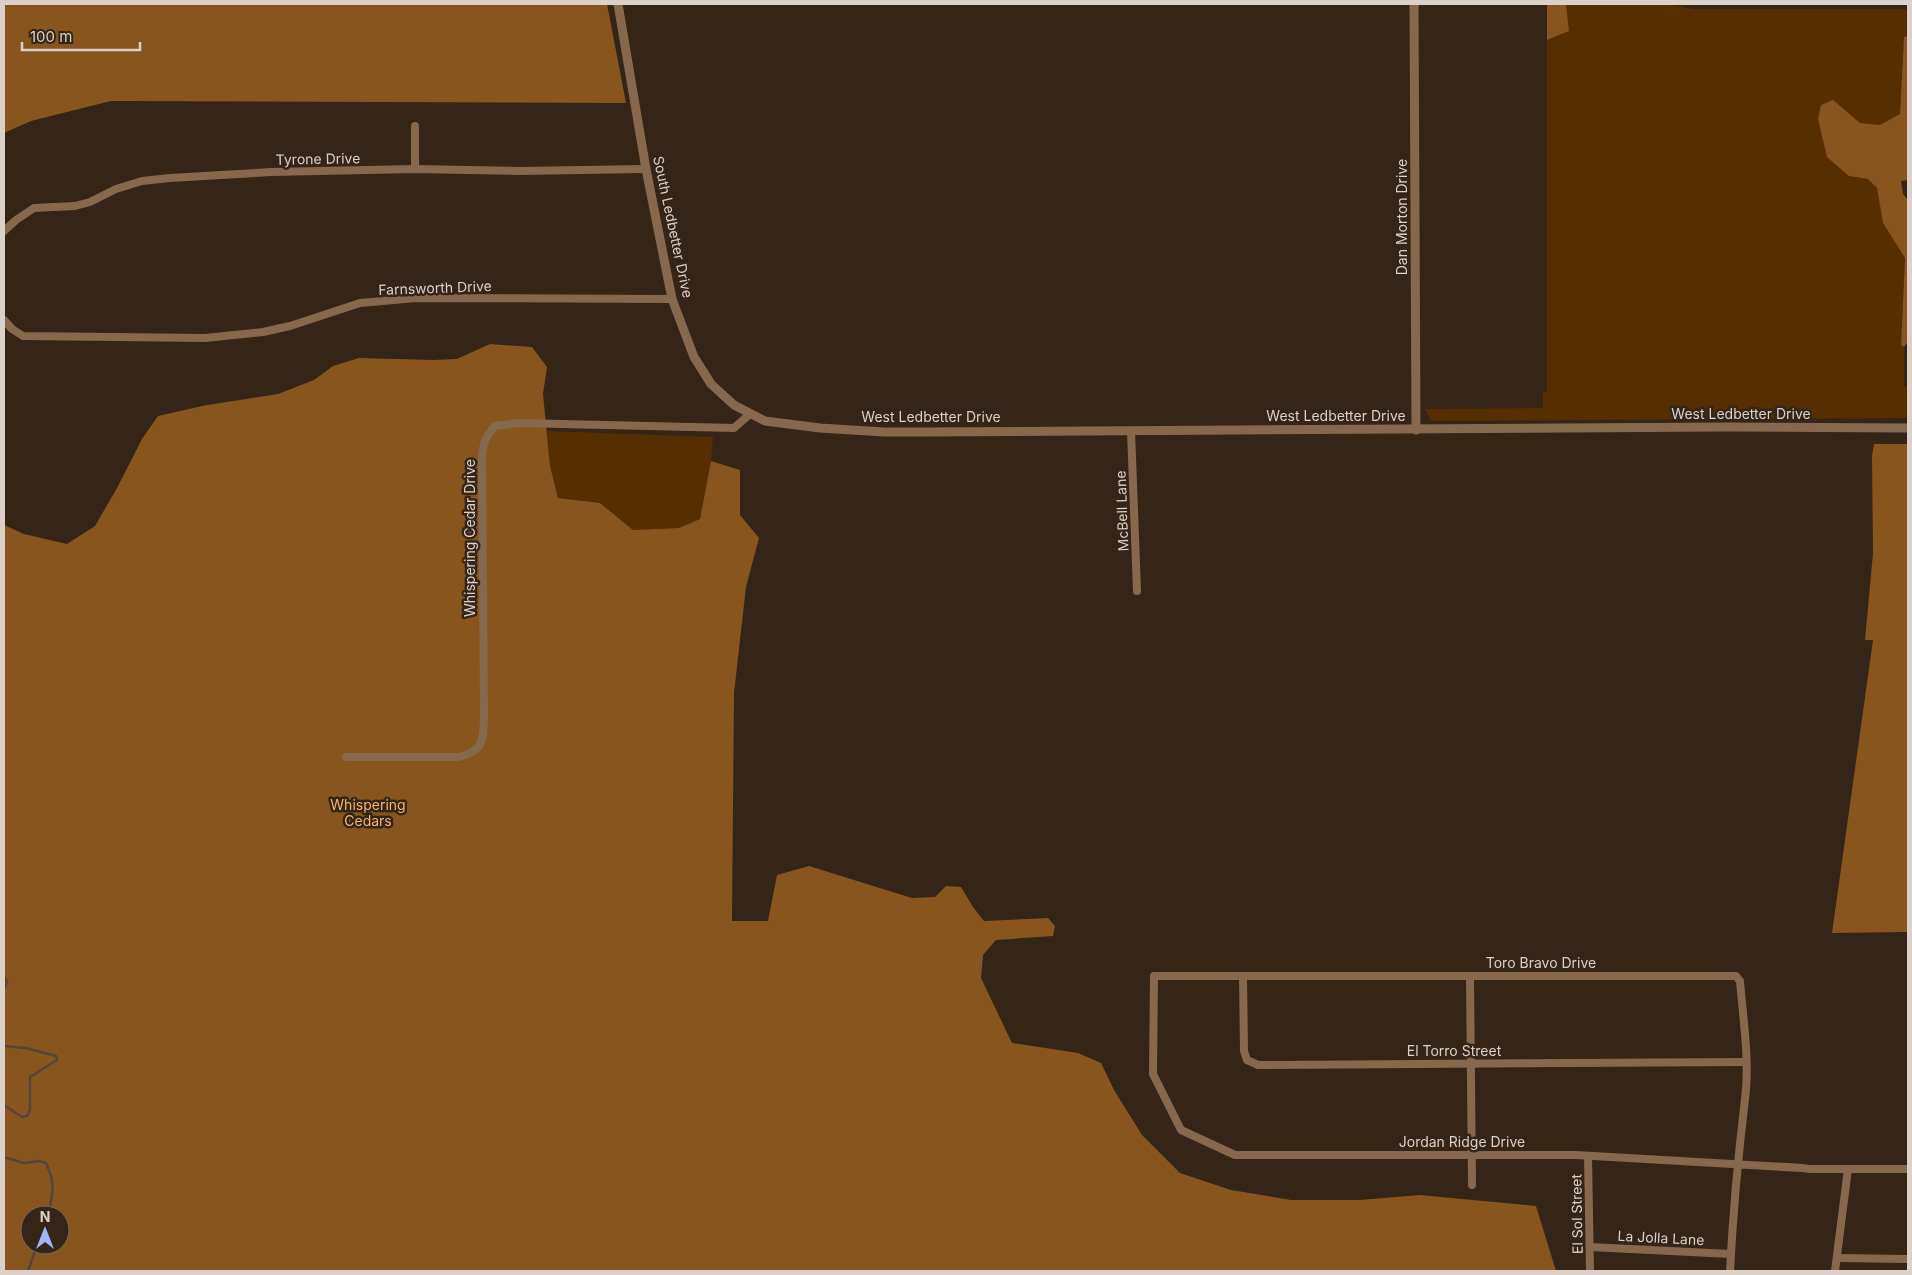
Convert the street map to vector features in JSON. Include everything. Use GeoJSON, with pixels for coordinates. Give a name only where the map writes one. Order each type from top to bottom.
{"type":"FeatureCollection","features":[{"type":"Feature","properties":{"kind":"street","name":"South Ledbetter Drive"},"geometry":{"type":"LineString","coordinates":[[618,4],[646,170],[672,299],[694,357],[711,384],[734,405],[765,422]]}},
{"type":"Feature","properties":{"kind":"street","name":"Dan Morton Drive"},"geometry":{"type":"LineString","coordinates":[[1414,4],[1416,430]]}},
{"type":"Feature","properties":{"kind":"street"},"geometry":{"type":"LineString","coordinates":[[415,126],[415,169]]}},
{"type":"Feature","properties":{"kind":"street","name":"Tyrone Drive"},"geometry":{"type":"LineString","coordinates":[[4,231],[34,208],[75,206],[90,202],[116,189],[142,181],[271,172],[415,169],[518,171],[646,170]]}},
{"type":"Feature","properties":{"kind":"street","name":"Farnsworth Drive"},"geometry":{"type":"LineString","coordinates":[[4,320],[12,329],[24,336],[205,338],[264,332],[290,326],[360,303],[416,298],[672,299]]}},
{"type":"Feature","properties":{"kind":"street","name":"Whispering Cedar Drive"},"geometry":{"type":"LineString","coordinates":[[346,757],[460,757],[477,750],[482,743],[484,720],[482,457],[485,440],[495,426],[519,423],[734,428],[750,414]]}},
{"type":"Feature","properties":{"kind":"street","name":"West Ledbetter Drive"},"geometry":{"type":"LineString","coordinates":[[765,422],[884,432],[1908,428]]}},
{"type":"Feature","properties":{"kind":"street","name":"McBell Lane"},"geometry":{"type":"LineString","coordinates":[[1131,431],[1137,590]]}},
{"type":"Feature","properties":{"kind":"street","name":"Toro Bravo Drive"},"geometry":{"type":"LineString","coordinates":[[1154,976],[1736,976],[1740,981],[1746,1062],[1745,1100],[1737,1165],[1730,1271]]}},
{"type":"Feature","properties":{"kind":"street","name":"Jordan Ridge Drive"},"geometry":{"type":"LineString","coordinates":[[1154,976],[1153,1074],[1181,1130],[1235,1155],[1472,1154],[1588,1156],[1810,1169],[1908,1168]]}},
{"type":"Feature","properties":{"kind":"street","name":"El Torro Street"},"geometry":{"type":"LineString","coordinates":[[1243,976],[1244,1051],[1247,1060],[1258,1065],[1746,1062]]}},
{"type":"Feature","properties":{"kind":"street"},"geometry":{"type":"LineString","coordinates":[[1470,976],[1472,1185]]}},
{"type":"Feature","properties":{"kind":"street","name":"El Sol Street"},"geometry":{"type":"LineString","coordinates":[[1588,1156],[1590,1271]]}},
{"type":"Feature","properties":{"kind":"street"},"geometry":{"type":"LineString","coordinates":[[1835,1271],[1848,1169]]}},
{"type":"Feature","properties":{"kind":"street","name":"La Jolla Lane"},"geometry":{"type":"LineString","coordinates":[[1590,1247],[1731,1254]]}},
{"type":"Feature","properties":{"kind":"street"},"geometry":{"type":"LineString","coordinates":[[1837,1258],[1908,1259]]}},
{"type":"Feature","properties":{"kind":"shaded area"},"geometry":{"type":"Polygon","coordinates":[[[1566,4],[1669,4],[1693,9],[1908,9],[1908,36],[1904,38],[1900,114],[1880,125],[1860,123],[1849,176],[1868,179],[1877,188],[1883,223],[1905,258],[1901,344],[1904,347],[1904,387],[1908,387],[1908,418],[1431,421],[1425,409],[1543,408],[1543,392],[1547,391],[1547,40],[1569,31],[1566,4]]]}},
{"type":"Feature","properties":{"kind":"shaded area"},"geometry":{"type":"Polygon","coordinates":[[[547,431],[713,437],[711,461],[700,519],[679,528],[633,530],[600,503],[558,498],[550,466],[547,431]]]}},
{"type":"Feature","properties":{"kind":"green space"},"geometry":{"type":"Polygon","coordinates":[[[4,4],[607,4],[626,103],[111,101],[31,121],[4,133],[4,4]]]}},
{"type":"Feature","properties":{"kind":"green space"},"geometry":{"type":"Polygon","coordinates":[[[1547,4],[1566,4],[1569,31],[1547,40],[1547,4]]]}},
{"type":"Feature","properties":{"kind":"green space"},"geometry":{"type":"Polygon","coordinates":[[[1908,36],[1908,180],[1901,181],[1903,194],[1908,200],[1908,337],[1904,347],[1901,345],[1905,258],[1883,223],[1877,188],[1868,179],[1849,176],[1827,157],[1818,119],[1821,105],[1833,100],[1860,123],[1880,125],[1900,114],[1904,37],[1908,36]]]}},
{"type":"Feature","properties":{"kind":"green space","name":"Whispering Cedars"},"geometry":{"type":"Polygon","coordinates":[[[490,344],[532,347],[547,367],[543,394],[550,466],[558,498],[600,503],[633,530],[679,528],[700,519],[711,461],[740,470],[740,515],[759,538],[746,587],[734,693],[732,921],[768,921],[777,875],[809,866],[912,898],[935,897],[946,886],[961,887],[984,921],[1048,918],[1055,926],[1053,936],[996,940],[983,955],[981,978],[1012,1043],[1078,1053],[1101,1063],[1114,1090],[1142,1135],[1180,1173],[1231,1190],[1291,1200],[1360,1200],[1420,1195],[1536,1206],[1556,1271],[4,1271],[4,525],[24,534],[67,544],[95,526],[142,439],[158,416],[207,405],[278,394],[314,380],[333,366],[359,358],[457,359],[490,344]]]}},
{"type":"Feature","properties":{"kind":"green space"},"geometry":{"type":"Polygon","coordinates":[[[1874,444],[1908,444],[1908,932],[1832,933],[1873,640],[1865,640],[1873,553],[1872,456],[1874,444]]]}},
{"type":"Feature","properties":{"kind":"waterway"},"geometry":{"type":"LineString","coordinates":[[4,976],[7,982],[4,989]]}},
{"type":"Feature","properties":{"kind":"waterway"},"geometry":{"type":"LineString","coordinates":[[4,1046],[26,1048],[56,1056],[57,1060],[30,1077],[30,1110],[27,1116],[22,1117],[4,1105]]}},
{"type":"Feature","properties":{"kind":"waterway"},"geometry":{"type":"LineString","coordinates":[[4,1157],[24,1163],[39,1161],[46,1163],[53,1189],[50,1205]]}},
{"type":"Feature","properties":{"kind":"waterway"},"geometry":{"type":"LineString","coordinates":[[28,1271],[34,1255]]}}]}
